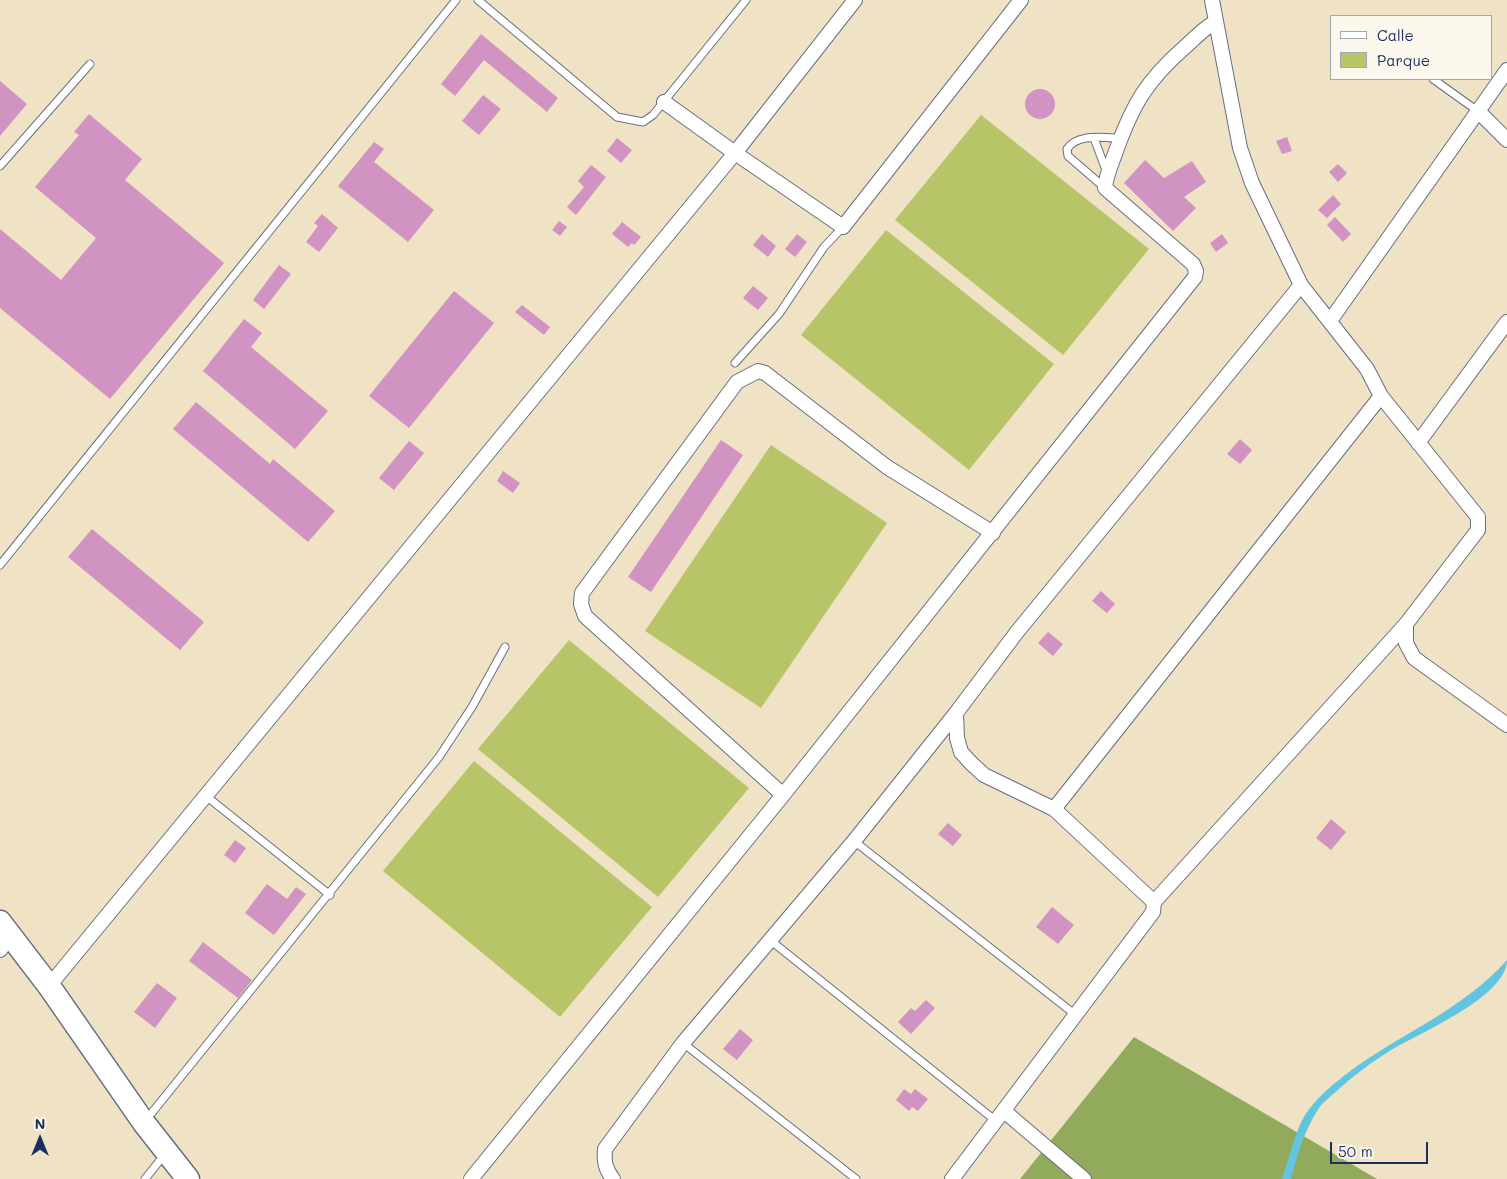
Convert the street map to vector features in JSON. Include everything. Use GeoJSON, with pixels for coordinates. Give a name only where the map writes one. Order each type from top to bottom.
{"type":"FeatureCollection","features":[{"type":"Feature","properties":{"kind":"highway"},"geometry":{"type":"LineString","coordinates":[[3,936],[49,986],[144,1123],[178,1168]]}},
{"type":"Feature","properties":{"kind":"street"},"geometry":{"type":"LineString","coordinates":[[49,986],[735,153],[855,0]]}},
{"type":"Feature","properties":{"kind":"street"},"geometry":{"type":"LineString","coordinates":[[664,102],[842,227],[1021,0]]}},
{"type":"Feature","properties":{"kind":"street"},"geometry":{"type":"LineString","coordinates":[[952,1179],[1077,1016],[1152,912],[1154,902],[1406,624],[1478,530],[1479,524],[1476,511],[1381,396],[1367,369],[1301,285],[1252,183],[1240,148],[1212,0]]}},
{"type":"Feature","properties":{"kind":"street"},"geometry":{"type":"LineString","coordinates":[[470,1179],[783,795],[1195,277],[1196,271],[1193,264],[1106,188],[1108,174],[1137,100],[1160,69],[1203,29],[1215,22]]}},
{"type":"Feature","properties":{"kind":"street"},"geometry":{"type":"LineString","coordinates":[[1330,321],[1507,70]]}},
{"type":"Feature","properties":{"kind":"street"},"geometry":{"type":"LineString","coordinates":[[1479,112],[1507,140]]}},
{"type":"Feature","properties":{"kind":"street"},"geometry":{"type":"LineString","coordinates":[[613,1179],[607,1171],[604,1160],[605,1149],[683,1042],[854,841],[956,713],[1017,632],[1301,285]]}},
{"type":"Feature","properties":{"kind":"street"},"geometry":{"type":"LineString","coordinates":[[1418,442],[1507,322]]}},
{"type":"Feature","properties":{"kind":"street"},"geometry":{"type":"LineString","coordinates":[[783,795],[585,616],[581,604],[582,593],[737,382],[758,371],[765,373],[887,467],[993,533]]}},
{"type":"Feature","properties":{"kind":"street"},"geometry":{"type":"LineString","coordinates":[[1054,809],[1381,396]]}},
{"type":"Feature","properties":{"kind":"street"},"geometry":{"type":"LineString","coordinates":[[1406,624],[1406,643],[1414,658],[1507,725]]}},
{"type":"Feature","properties":{"kind":"street"},"geometry":{"type":"LineString","coordinates":[[956,713],[957,738],[961,752],[971,763],[984,775],[1054,809],[1154,902]]}},
{"type":"Feature","properties":{"kind":"street"},"geometry":{"type":"LineString","coordinates":[[1000,1116],[1084,1179]]}},
{"type":"Feature","properties":{"kind":"lane"},"geometry":{"type":"LineString","coordinates":[[0,565],[456,0]]}},
{"type":"Feature","properties":{"kind":"lane"},"geometry":{"type":"LineString","coordinates":[[478,0],[617,117],[643,122],[653,115],[664,102],[746,0]]}},
{"type":"Feature","properties":{"kind":"lane"},"geometry":{"type":"LineString","coordinates":[[0,166],[90,64]]}},
{"type":"Feature","properties":{"kind":"lane"},"geometry":{"type":"LineString","coordinates":[[1434,80],[1479,112]]}},
{"type":"Feature","properties":{"kind":"lane"},"geometry":{"type":"LineString","coordinates":[[1094,138],[1108,174]]}},
{"type":"Feature","properties":{"kind":"lane"},"geometry":{"type":"LineString","coordinates":[[1106,188],[1066,153],[1068,146],[1078,140],[1121,138]]}},
{"type":"Feature","properties":{"kind":"lane"},"geometry":{"type":"LineString","coordinates":[[735,363],[779,314],[824,248],[842,227]]}},
{"type":"Feature","properties":{"kind":"lane"},"geometry":{"type":"LineString","coordinates":[[144,1123],[330,895],[439,757],[472,707],[505,647]]}},
{"type":"Feature","properties":{"kind":"lane"},"geometry":{"type":"LineString","coordinates":[[206,796],[330,895]]}},
{"type":"Feature","properties":{"kind":"lane"},"geometry":{"type":"LineString","coordinates":[[854,841],[1077,1016]]}},
{"type":"Feature","properties":{"kind":"lane"},"geometry":{"type":"LineString","coordinates":[[770,940],[1000,1116]]}},
{"type":"Feature","properties":{"kind":"lane"},"geometry":{"type":"LineString","coordinates":[[683,1042],[856,1179]]}},
{"type":"Feature","properties":{"kind":"lane"},"geometry":{"type":"LineString","coordinates":[[145,1179],[178,1168]]}},
{"type":"Feature","properties":{"kind":"green space"},"geometry":{"type":"Polygon","coordinates":[[[981,115],[1149,249],[1063,355],[895,220],[981,115]]]}},
{"type":"Feature","properties":{"kind":"green space"},"geometry":{"type":"Polygon","coordinates":[[[886,230],[1054,364],[969,470],[801,335],[886,230]]]}},
{"type":"Feature","properties":{"kind":"green space"},"geometry":{"type":"Polygon","coordinates":[[[771,445],[887,523],[761,708],[645,631],[771,445]]]}},
{"type":"Feature","properties":{"kind":"green space"},"geometry":{"type":"Polygon","coordinates":[[[569,640],[749,788],[658,897],[478,749],[569,640]]]}},
{"type":"Feature","properties":{"kind":"green space"},"geometry":{"type":"Polygon","coordinates":[[[474,761],[652,907],[560,1017],[383,871],[474,761]]]}},
{"type":"Feature","properties":{"kind":"green space"},"geometry":{"type":"Polygon","coordinates":[[[1134,1037],[1377,1179],[1020,1179],[1134,1037]]]}},
{"type":"Feature","properties":{"kind":"water"},"geometry":{"type":"Polygon","coordinates":[[[1507,960],[1503,973],[1493,987],[1479,999],[1461,1012],[1377,1059],[1323,1103],[1306,1133],[1291,1179],[1282,1179],[1301,1122],[1325,1092],[1369,1058],[1452,1007],[1490,977],[1507,960]]]}},
{"type":"Feature","properties":{"kind":"building"},"geometry":{"type":"Polygon","coordinates":[[[481,34],[558,98],[547,112],[484,60],[455,96],[441,84],[481,34]]]}},
{"type":"Feature","properties":{"kind":"building"},"geometry":{"type":"Polygon","coordinates":[[[0,81],[27,104],[0,136],[0,81]]]}},
{"type":"Feature","properties":{"kind":"building"},"geometry":{"type":"Polygon","coordinates":[[[1040,89],[1051,93],[1055,104],[1051,115],[1040,119],[1029,115],[1025,104],[1029,93],[1040,89]]]}},
{"type":"Feature","properties":{"kind":"building"},"geometry":{"type":"Polygon","coordinates":[[[483,95],[501,109],[479,135],[462,121],[483,95]]]}},
{"type":"Feature","properties":{"kind":"building"},"geometry":{"type":"Polygon","coordinates":[[[89,114],[142,159],[125,180],[224,263],[110,399],[0,308],[0,229],[61,280],[96,238],[35,187],[79,135],[74,132],[89,114]]]}},
{"type":"Feature","properties":{"kind":"building"},"geometry":{"type":"Polygon","coordinates":[[[1287,137],[1292,151],[1282,154],[1276,141],[1287,137]]]}},
{"type":"Feature","properties":{"kind":"building"},"geometry":{"type":"Polygon","coordinates":[[[617,138],[632,150],[621,163],[607,151],[617,138]]]}},
{"type":"Feature","properties":{"kind":"building"},"geometry":{"type":"Polygon","coordinates":[[[374,142],[384,149],[374,162],[434,210],[408,242],[338,186],[374,142]]]}},
{"type":"Feature","properties":{"kind":"building"},"geometry":{"type":"Polygon","coordinates":[[[1145,160],[1164,178],[1192,161],[1206,182],[1184,197],[1196,208],[1173,231],[1124,183],[1145,160]]]}},
{"type":"Feature","properties":{"kind":"building"},"geometry":{"type":"Polygon","coordinates":[[[1338,164],[1347,173],[1338,182],[1329,172],[1338,164]]]}},
{"type":"Feature","properties":{"kind":"building"},"geometry":{"type":"Polygon","coordinates":[[[591,165],[606,177],[576,215],[567,207],[584,187],[578,181],[591,165]]]}},
{"type":"Feature","properties":{"kind":"building"},"geometry":{"type":"Polygon","coordinates":[[[1333,195],[1341,204],[1327,218],[1318,210],[1333,195]]]}},
{"type":"Feature","properties":{"kind":"building"},"geometry":{"type":"Polygon","coordinates":[[[322,214],[338,228],[319,252],[306,242],[318,226],[314,223],[322,214]]]}},
{"type":"Feature","properties":{"kind":"building"},"geometry":{"type":"Polygon","coordinates":[[[1335,217],[1351,234],[1343,242],[1327,225],[1335,217]]]}},
{"type":"Feature","properties":{"kind":"building"},"geometry":{"type":"Polygon","coordinates":[[[559,221],[567,227],[560,236],[552,230],[559,221]]]}},
{"type":"Feature","properties":{"kind":"building"},"geometry":{"type":"Polygon","coordinates":[[[622,222],[641,237],[634,245],[632,243],[628,247],[612,234],[622,222]]]}},
{"type":"Feature","properties":{"kind":"building"},"geometry":{"type":"Polygon","coordinates":[[[762,234],[776,246],[768,257],[753,245],[762,234]]]}},
{"type":"Feature","properties":{"kind":"building"},"geometry":{"type":"Polygon","coordinates":[[[797,234],[807,242],[795,257],[785,249],[797,234]]]}},
{"type":"Feature","properties":{"kind":"building"},"geometry":{"type":"Polygon","coordinates":[[[1222,234],[1228,243],[1216,252],[1210,243],[1222,234]]]}},
{"type":"Feature","properties":{"kind":"building"},"geometry":{"type":"Polygon","coordinates":[[[279,265],[291,274],[264,309],[253,300],[279,265]]]}},
{"type":"Feature","properties":{"kind":"building"},"geometry":{"type":"Polygon","coordinates":[[[753,286],[768,298],[758,310],[743,298],[753,286]]]}},
{"type":"Feature","properties":{"kind":"building"},"geometry":{"type":"Polygon","coordinates":[[[454,291],[494,323],[409,428],[369,396],[454,291]]]}},
{"type":"Feature","properties":{"kind":"building"},"geometry":{"type":"Polygon","coordinates":[[[522,305],[550,327],[544,335],[515,312],[522,305]]]}},
{"type":"Feature","properties":{"kind":"building"},"geometry":{"type":"Polygon","coordinates":[[[244,319],[262,333],[251,347],[328,411],[295,449],[203,371],[244,319]]]}},
{"type":"Feature","properties":{"kind":"building"},"geometry":{"type":"Polygon","coordinates":[[[196,402],[270,464],[273,459],[335,511],[308,542],[173,429],[196,402]]]}},
{"type":"Feature","properties":{"kind":"building"},"geometry":{"type":"Polygon","coordinates":[[[1240,439],[1252,450],[1240,464],[1227,454],[1240,439]]]}},
{"type":"Feature","properties":{"kind":"building"},"geometry":{"type":"Polygon","coordinates":[[[721,440],[743,455],[651,592],[628,577],[721,440]]]}},
{"type":"Feature","properties":{"kind":"building"},"geometry":{"type":"Polygon","coordinates":[[[409,441],[424,453],[394,490],[379,478],[409,441]]]}},
{"type":"Feature","properties":{"kind":"building"},"geometry":{"type":"Polygon","coordinates":[[[503,471],[520,483],[513,493],[497,481],[503,471]]]}},
{"type":"Feature","properties":{"kind":"building"},"geometry":{"type":"Polygon","coordinates":[[[92,529],[204,622],[180,650],[68,557],[92,529]]]}},
{"type":"Feature","properties":{"kind":"building"},"geometry":{"type":"Polygon","coordinates":[[[1101,591],[1115,604],[1107,613],[1092,601],[1101,591]]]}},
{"type":"Feature","properties":{"kind":"building"},"geometry":{"type":"Polygon","coordinates":[[[1048,632],[1063,644],[1053,656],[1038,643],[1048,632]]]}},
{"type":"Feature","properties":{"kind":"building"},"geometry":{"type":"Polygon","coordinates":[[[1331,819],[1346,832],[1331,850],[1316,838],[1331,819]]]}},
{"type":"Feature","properties":{"kind":"building"},"geometry":{"type":"Polygon","coordinates":[[[948,823],[962,835],[953,846],[938,834],[948,823]]]}},
{"type":"Feature","properties":{"kind":"building"},"geometry":{"type":"Polygon","coordinates":[[[235,840],[246,848],[235,863],[224,855],[235,840]]]}},
{"type":"Feature","properties":{"kind":"building"},"geometry":{"type":"Polygon","coordinates":[[[267,884],[287,899],[296,887],[306,894],[274,935],[245,913],[267,884]]]}},
{"type":"Feature","properties":{"kind":"building"},"geometry":{"type":"Polygon","coordinates":[[[1052,907],[1074,925],[1058,944],[1036,927],[1052,907]]]}},
{"type":"Feature","properties":{"kind":"building"},"geometry":{"type":"Polygon","coordinates":[[[203,942],[252,980],[238,998],[189,961],[203,942]]]}},
{"type":"Feature","properties":{"kind":"building"},"geometry":{"type":"Polygon","coordinates":[[[157,983],[177,998],[155,1028],[134,1012],[157,983]]]}},
{"type":"Feature","properties":{"kind":"building"},"geometry":{"type":"Polygon","coordinates":[[[926,1000],[935,1008],[911,1034],[898,1022],[911,1008],[915,1011],[926,1000]]]}},
{"type":"Feature","properties":{"kind":"building"},"geometry":{"type":"Polygon","coordinates":[[[740,1029],[753,1040],[737,1060],[723,1049],[740,1029]]]}},
{"type":"Feature","properties":{"kind":"building"},"geometry":{"type":"Polygon","coordinates":[[[904,1089],[911,1094],[915,1089],[928,1099],[918,1111],[912,1107],[909,1111],[896,1100],[904,1089]]]}}]}
